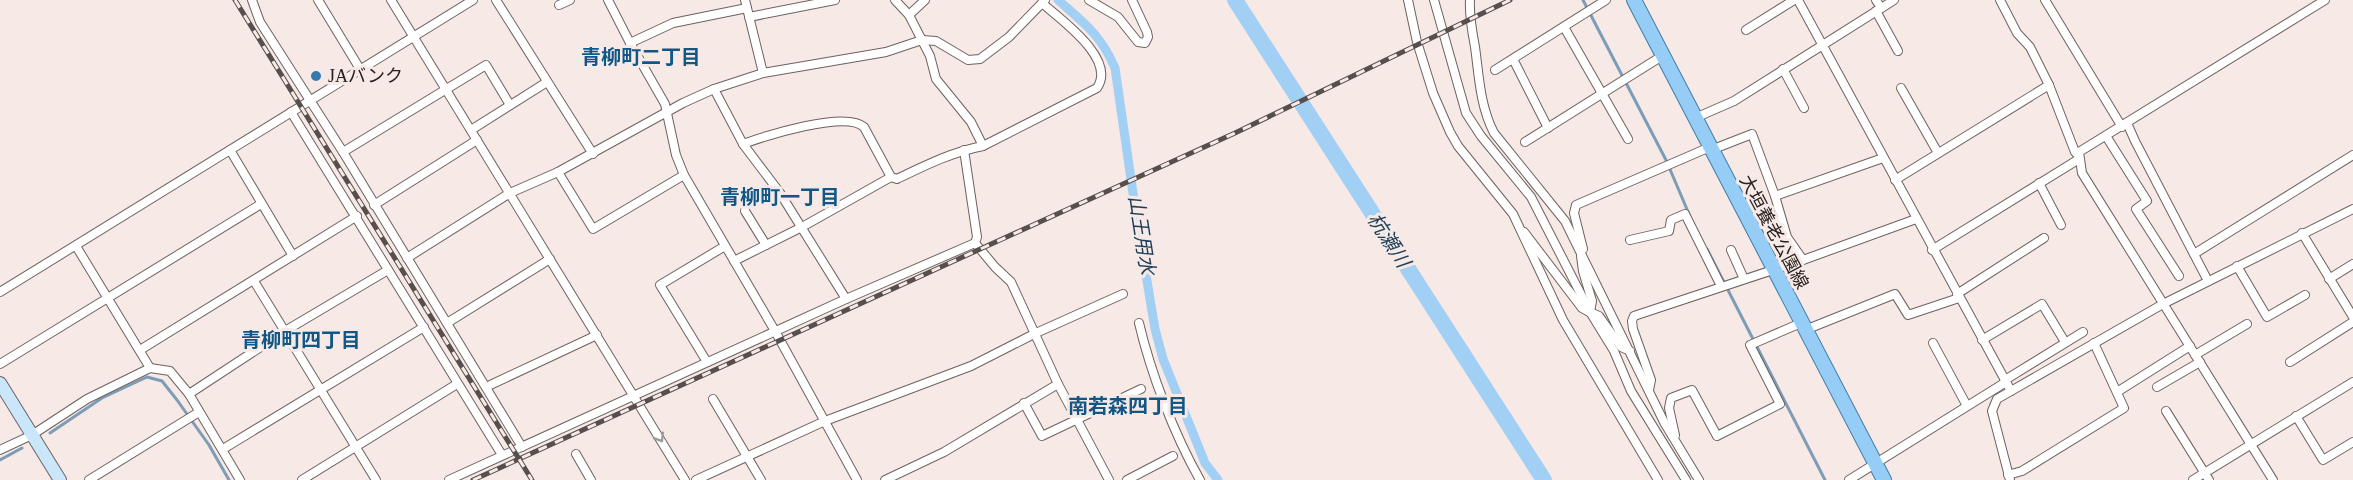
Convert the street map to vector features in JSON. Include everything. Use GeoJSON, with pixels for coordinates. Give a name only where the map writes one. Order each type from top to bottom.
{"type":"FeatureCollection","features":[{"type":"Feature","properties":{"kind":"main road","name":"大垣養老公園線"},"geometry":{"type":"LineString","coordinates":[[1634,0],[1884,480]]}},
{"type":"Feature","properties":{"kind":"main road"},"geometry":{"type":"LineString","coordinates":[[0,383],[60,480]]}},
{"type":"Feature","properties":{"kind":"street"},"geometry":{"type":"LineString","coordinates":[[252,0],[260,22],[522,447]]}},
{"type":"Feature","properties":{"kind":"street"},"geometry":{"type":"LineString","coordinates":[[318,0],[360,69]]}},
{"type":"Feature","properties":{"kind":"street"},"geometry":{"type":"LineString","coordinates":[[391,0],[685,480]]}},
{"type":"Feature","properties":{"kind":"street"},"geometry":{"type":"LineString","coordinates":[[0,292],[473,0]]}},
{"type":"Feature","properties":{"kind":"street"},"geometry":{"type":"LineString","coordinates":[[496,0],[593,154]]}},
{"type":"Feature","properties":{"kind":"street"},"geometry":{"type":"LineString","coordinates":[[559,5],[570,0]]}},
{"type":"Feature","properties":{"kind":"street"},"geometry":{"type":"LineString","coordinates":[[608,0],[665,104],[676,155],[684,175],[776,331],[857,480]]}},
{"type":"Feature","properties":{"kind":"street"},"geometry":{"type":"LineString","coordinates":[[630,43],[673,23],[747,8],[835,0]]}},
{"type":"Feature","properties":{"kind":"street"},"geometry":{"type":"LineString","coordinates":[[895,0],[909,15],[930,56],[936,79],[970,122],[983,146]]}},
{"type":"Feature","properties":{"kind":"street"},"geometry":{"type":"LineString","coordinates":[[909,15],[925,0]]}},
{"type":"Feature","properties":{"kind":"street"},"geometry":{"type":"LineString","coordinates":[[1089,0],[1118,17],[1138,42],[1145,43],[1148,37],[1147,32],[1132,0]]}},
{"type":"Feature","properties":{"kind":"street"},"geometry":{"type":"LineString","coordinates":[[1408,0],[1417,42],[1433,93],[1450,132],[1458,146],[1505,202],[1563,320],[1658,480]]}},
{"type":"Feature","properties":{"kind":"street"},"geometry":{"type":"LineString","coordinates":[[1434,0],[1466,113],[1481,136],[1531,198],[1590,312],[1614,351],[1630,391],[1686,480]]}},
{"type":"Feature","properties":{"kind":"street"},"geometry":{"type":"LineString","coordinates":[[1470,0],[1469,14],[1481,96],[1489,123],[1503,144],[1559,212],[1582,252],[1674,438],[1700,480]]}},
{"type":"Feature","properties":{"kind":"street"},"geometry":{"type":"LineString","coordinates":[[1496,70],[1606,0]]}},
{"type":"Feature","properties":{"kind":"street"},"geometry":{"type":"LineString","coordinates":[[1746,30],[1796,0],[2011,391]]}},
{"type":"Feature","properties":{"kind":"street"},"geometry":{"type":"LineString","coordinates":[[1695,118],[1734,101],[1878,6],[1894,0]]}},
{"type":"Feature","properties":{"kind":"street"},"geometry":{"type":"LineString","coordinates":[[2000,0],[2017,33],[2030,47],[2049,85],[2074,152],[2079,157]]}},
{"type":"Feature","properties":{"kind":"street"},"geometry":{"type":"LineString","coordinates":[[2045,0],[2135,141],[2208,281]]}},
{"type":"Feature","properties":{"kind":"street"},"geometry":{"type":"LineString","coordinates":[[2273,480],[2082,173],[2079,152],[2325,0]]}},
{"type":"Feature","properties":{"kind":"street"},"geometry":{"type":"LineString","coordinates":[[407,258],[510,193],[558,172],[714,89],[763,74],[886,52],[921,40],[936,41],[968,60],[980,59],[1009,37],[1044,2],[1092,49],[1101,68],[1102,82],[1097,88],[983,146],[938,159],[897,179],[891,177],[864,127],[852,121],[813,124],[743,144]]}},
{"type":"Feature","properties":{"kind":"street"},"geometry":{"type":"LineString","coordinates":[[1878,6],[1898,51]]}},
{"type":"Feature","properties":{"kind":"street"},"geometry":{"type":"LineString","coordinates":[[747,8],[763,74]]}},
{"type":"Feature","properties":{"kind":"street"},"geometry":{"type":"LineString","coordinates":[[1564,27],[1628,139]]}},
{"type":"Feature","properties":{"kind":"street"},"geometry":{"type":"LineString","coordinates":[[1525,142],[1662,56]]}},
{"type":"Feature","properties":{"kind":"street"},"geometry":{"type":"LineString","coordinates":[[1513,59],[1548,128]]}},
{"type":"Feature","properties":{"kind":"street"},"geometry":{"type":"LineString","coordinates":[[342,152],[486,65],[510,105]]}},
{"type":"Feature","properties":{"kind":"street"},"geometry":{"type":"LineString","coordinates":[[1783,69],[1804,108]]}},
{"type":"Feature","properties":{"kind":"street"},"geometry":{"type":"LineString","coordinates":[[471,130],[547,82]]}},
{"type":"Feature","properties":{"kind":"street"},"geometry":{"type":"LineString","coordinates":[[1895,180],[2049,85]]}},
{"type":"Feature","properties":{"kind":"street"},"geometry":{"type":"LineString","coordinates":[[1901,88],[1938,153]]}},
{"type":"Feature","properties":{"kind":"street"},"geometry":{"type":"LineString","coordinates":[[714,89],[743,144],[780,192],[846,299]]}},
{"type":"Feature","properties":{"kind":"street"},"geometry":{"type":"LineString","coordinates":[[291,112],[357,216],[502,456]]}},
{"type":"Feature","properties":{"kind":"street"},"geometry":{"type":"LineString","coordinates":[[1590,312],[1592,301],[1583,271],[1583,244],[1574,213],[1576,205],[1711,148],[1752,134],[1786,237],[1803,260]]}},
{"type":"Feature","properties":{"kind":"street"},"geometry":{"type":"LineString","coordinates":[[2106,136],[2147,201],[2136,208],[2179,276]]}},
{"type":"Feature","properties":{"kind":"street"},"geometry":{"type":"LineString","coordinates":[[374,205],[477,140]]}},
{"type":"Feature","properties":{"kind":"street"},"geometry":{"type":"LineString","coordinates":[[230,150],[293,256]]}},
{"type":"Feature","properties":{"kind":"street"},"geometry":{"type":"LineString","coordinates":[[449,480],[846,299],[975,243],[977,237],[964,150]]}},
{"type":"Feature","properties":{"kind":"street"},"geometry":{"type":"LineString","coordinates":[[2194,254],[2353,155]]}},
{"type":"Feature","properties":{"kind":"street"},"geometry":{"type":"LineString","coordinates":[[1932,250],[2079,157]]}},
{"type":"Feature","properties":{"kind":"street"},"geometry":{"type":"LineString","coordinates":[[1774,196],[1883,158]]}},
{"type":"Feature","properties":{"kind":"street"},"geometry":{"type":"LineString","coordinates":[[558,172],[593,229],[684,175]]}},
{"type":"Feature","properties":{"kind":"street"},"geometry":{"type":"LineString","coordinates":[[734,261],[802,227],[891,177]]}},
{"type":"Feature","properties":{"kind":"street"},"geometry":{"type":"LineString","coordinates":[[2039,183],[2061,225]]}},
{"type":"Feature","properties":{"kind":"street"},"geometry":{"type":"LineString","coordinates":[[0,364],[261,204]]}},
{"type":"Feature","properties":{"kind":"street"},"geometry":{"type":"LineString","coordinates":[[2094,343],[2124,408],[2009,478],[1992,411],[1997,399],[2094,343],[2163,304],[2353,209]]}},
{"type":"Feature","properties":{"kind":"street"},"geometry":{"type":"LineString","coordinates":[[745,211],[766,245]]}},
{"type":"Feature","properties":{"kind":"street"},"geometry":{"type":"LineString","coordinates":[[1630,240],[1670,231],[1671,220],[1685,214],[1721,286]]}},
{"type":"Feature","properties":{"kind":"street"},"geometry":{"type":"LineString","coordinates":[[140,350],[357,216]]}},
{"type":"Feature","properties":{"kind":"street"},"geometry":{"type":"LineString","coordinates":[[1649,390],[1651,380],[1633,329],[1634,316],[1803,260],[1916,219]]}},
{"type":"Feature","properties":{"kind":"street"},"geometry":{"type":"LineString","coordinates":[[1516,222],[1582,308],[1599,316],[1621,347],[1629,351]]}},
{"type":"Feature","properties":{"kind":"street"},"geometry":{"type":"LineString","coordinates":[[2302,233],[2353,317]]}},
{"type":"Feature","properties":{"kind":"street"},"geometry":{"type":"LineString","coordinates":[[1674,438],[1675,432],[1669,408],[1671,398],[1692,390],[1717,436],[1780,404],[1750,345],[1895,294],[1908,315],[1958,296],[2044,238]]}},
{"type":"Feature","properties":{"kind":"street"},"geometry":{"type":"LineString","coordinates":[[975,243],[1011,282],[1058,384],[1109,480]]}},
{"type":"Feature","properties":{"kind":"street"},"geometry":{"type":"LineString","coordinates":[[76,246],[150,368]]}},
{"type":"Feature","properties":{"kind":"street"},"geometry":{"type":"LineString","coordinates":[[707,362],[660,285],[725,246]]}},
{"type":"Feature","properties":{"kind":"street"},"geometry":{"type":"LineString","coordinates":[[1731,250],[1744,279]]}},
{"type":"Feature","properties":{"kind":"street"},"geometry":{"type":"LineString","coordinates":[[447,323],[550,258]]}},
{"type":"Feature","properties":{"kind":"street"},"geometry":{"type":"LineString","coordinates":[[2329,279],[2353,264]]}},
{"type":"Feature","properties":{"kind":"street"},"geometry":{"type":"LineString","coordinates":[[2237,266],[2267,317],[2305,295]]}},
{"type":"Feature","properties":{"kind":"street"},"geometry":{"type":"LineString","coordinates":[[189,394],[285,331],[388,270]]}},
{"type":"Feature","properties":{"kind":"street"},"geometry":{"type":"LineString","coordinates":[[254,281],[376,480]]}},
{"type":"Feature","properties":{"kind":"street"},"geometry":{"type":"LineString","coordinates":[[696,480],[825,421],[954,374],[1036,333],[1123,294]]}},
{"type":"Feature","properties":{"kind":"street"},"geometry":{"type":"LineString","coordinates":[[1982,340],[2042,304],[2065,342]]}},
{"type":"Feature","properties":{"kind":"street"},"geometry":{"type":"LineString","coordinates":[[2290,362],[2353,322]]}},
{"type":"Feature","properties":{"kind":"street"},"geometry":{"type":"LineString","coordinates":[[1139,323],[1149,361],[1186,455],[1200,480]]}},
{"type":"Feature","properties":{"kind":"street"},"geometry":{"type":"LineString","coordinates":[[2157,387],[2247,324]]}},
{"type":"Feature","properties":{"kind":"street"},"geometry":{"type":"LineString","coordinates":[[223,449],[320,388],[424,327]]}},
{"type":"Feature","properties":{"kind":"street"},"geometry":{"type":"LineString","coordinates":[[1849,480],[2083,332]]}},
{"type":"Feature","properties":{"kind":"street"},"geometry":{"type":"LineString","coordinates":[[486,387],[597,335]]}},
{"type":"Feature","properties":{"kind":"street"},"geometry":{"type":"LineString","coordinates":[[1933,343],[1967,406]]}},
{"type":"Feature","properties":{"kind":"street"},"geometry":{"type":"LineString","coordinates":[[2117,392],[2190,346]]}},
{"type":"Feature","properties":{"kind":"street"},"geometry":{"type":"LineString","coordinates":[[0,450],[32,435],[87,399],[150,368],[170,371],[189,394],[193,416],[223,449],[240,480]]}},
{"type":"Feature","properties":{"kind":"street"},"geometry":{"type":"LineString","coordinates":[[2193,480],[2207,476],[2251,444],[2353,382]]}},
{"type":"Feature","properties":{"kind":"street"},"geometry":{"type":"LineString","coordinates":[[302,480],[457,384]]}},
{"type":"Feature","properties":{"kind":"street"},"geometry":{"type":"LineString","coordinates":[[885,480],[944,452],[1058,384]]}},
{"type":"Feature","properties":{"kind":"street"},"geometry":{"type":"LineString","coordinates":[[1024,403],[1042,436],[1141,389]]}},
{"type":"Feature","properties":{"kind":"street"},"geometry":{"type":"LineString","coordinates":[[713,399],[761,480]]}},
{"type":"Feature","properties":{"kind":"street"},"geometry":{"type":"LineString","coordinates":[[2166,411],[2207,476]]}},
{"type":"Feature","properties":{"kind":"street"},"geometry":{"type":"LineString","coordinates":[[89,480],[193,416]]}},
{"type":"Feature","properties":{"kind":"street"},"geometry":{"type":"LineString","coordinates":[[2296,416],[2323,460],[2353,442]]}},
{"type":"Feature","properties":{"kind":"street"},"geometry":{"type":"LineString","coordinates":[[576,454],[591,480]]}},
{"type":"Feature","properties":{"kind":"street"},"geometry":{"type":"LineString","coordinates":[[1127,480],[1173,456]]}},
{"type":"Feature","properties":{"kind":"waterway","name":"山王用水"},"geometry":{"type":"LineString","coordinates":[[1058,0],[1098,38],[1115,68],[1155,329],[1163,359],[1205,463],[1218,480]]}},
{"type":"Feature","properties":{"kind":"waterway","name":"杭瀬川"},"geometry":{"type":"LineString","coordinates":[[1235,0],[1544,480]]}},
{"type":"Feature","properties":{"kind":"waterway"},"geometry":{"type":"LineString","coordinates":[[1583,0],[1666,160],[1689,214]]}},
{"type":"Feature","properties":{"kind":"waterway"},"geometry":{"type":"LineString","coordinates":[[1707,249],[1825,480]]}},
{"type":"Feature","properties":{"kind":"waterway"},"geometry":{"type":"LineString","coordinates":[[50,433],[102,398],[147,377],[162,381],[209,445],[229,480]]}},
{"type":"Feature","properties":{"kind":"waterway"},"geometry":{"type":"LineString","coordinates":[[0,460],[22,448]]}},
{"type":"Feature","properties":{"kind":"railway"},"geometry":{"type":"LineString","coordinates":[[235,0],[532,480]]}},
{"type":"Feature","properties":{"kind":"railway"},"geometry":{"type":"LineString","coordinates":[[473,480],[1235,133],[1510,0]]}},
{"type":"Feature","properties":{"kind":"place","name":"JAバンク"},"geometry":{"type":"Point","coordinates":[316,76]}},
{"type":"Feature","properties":{"kind":"district","name":"青柳町二丁目"},"geometry":{"type":"Point","coordinates":[641,57]}},
{"type":"Feature","properties":{"kind":"district","name":"青柳町一丁目"},"geometry":{"type":"Point","coordinates":[780,197]}},
{"type":"Feature","properties":{"kind":"district","name":"青柳町四丁目"},"geometry":{"type":"Point","coordinates":[301,340]}},
{"type":"Feature","properties":{"kind":"district","name":"南若森四丁目"},"geometry":{"type":"Point","coordinates":[1128,406]}}]}
